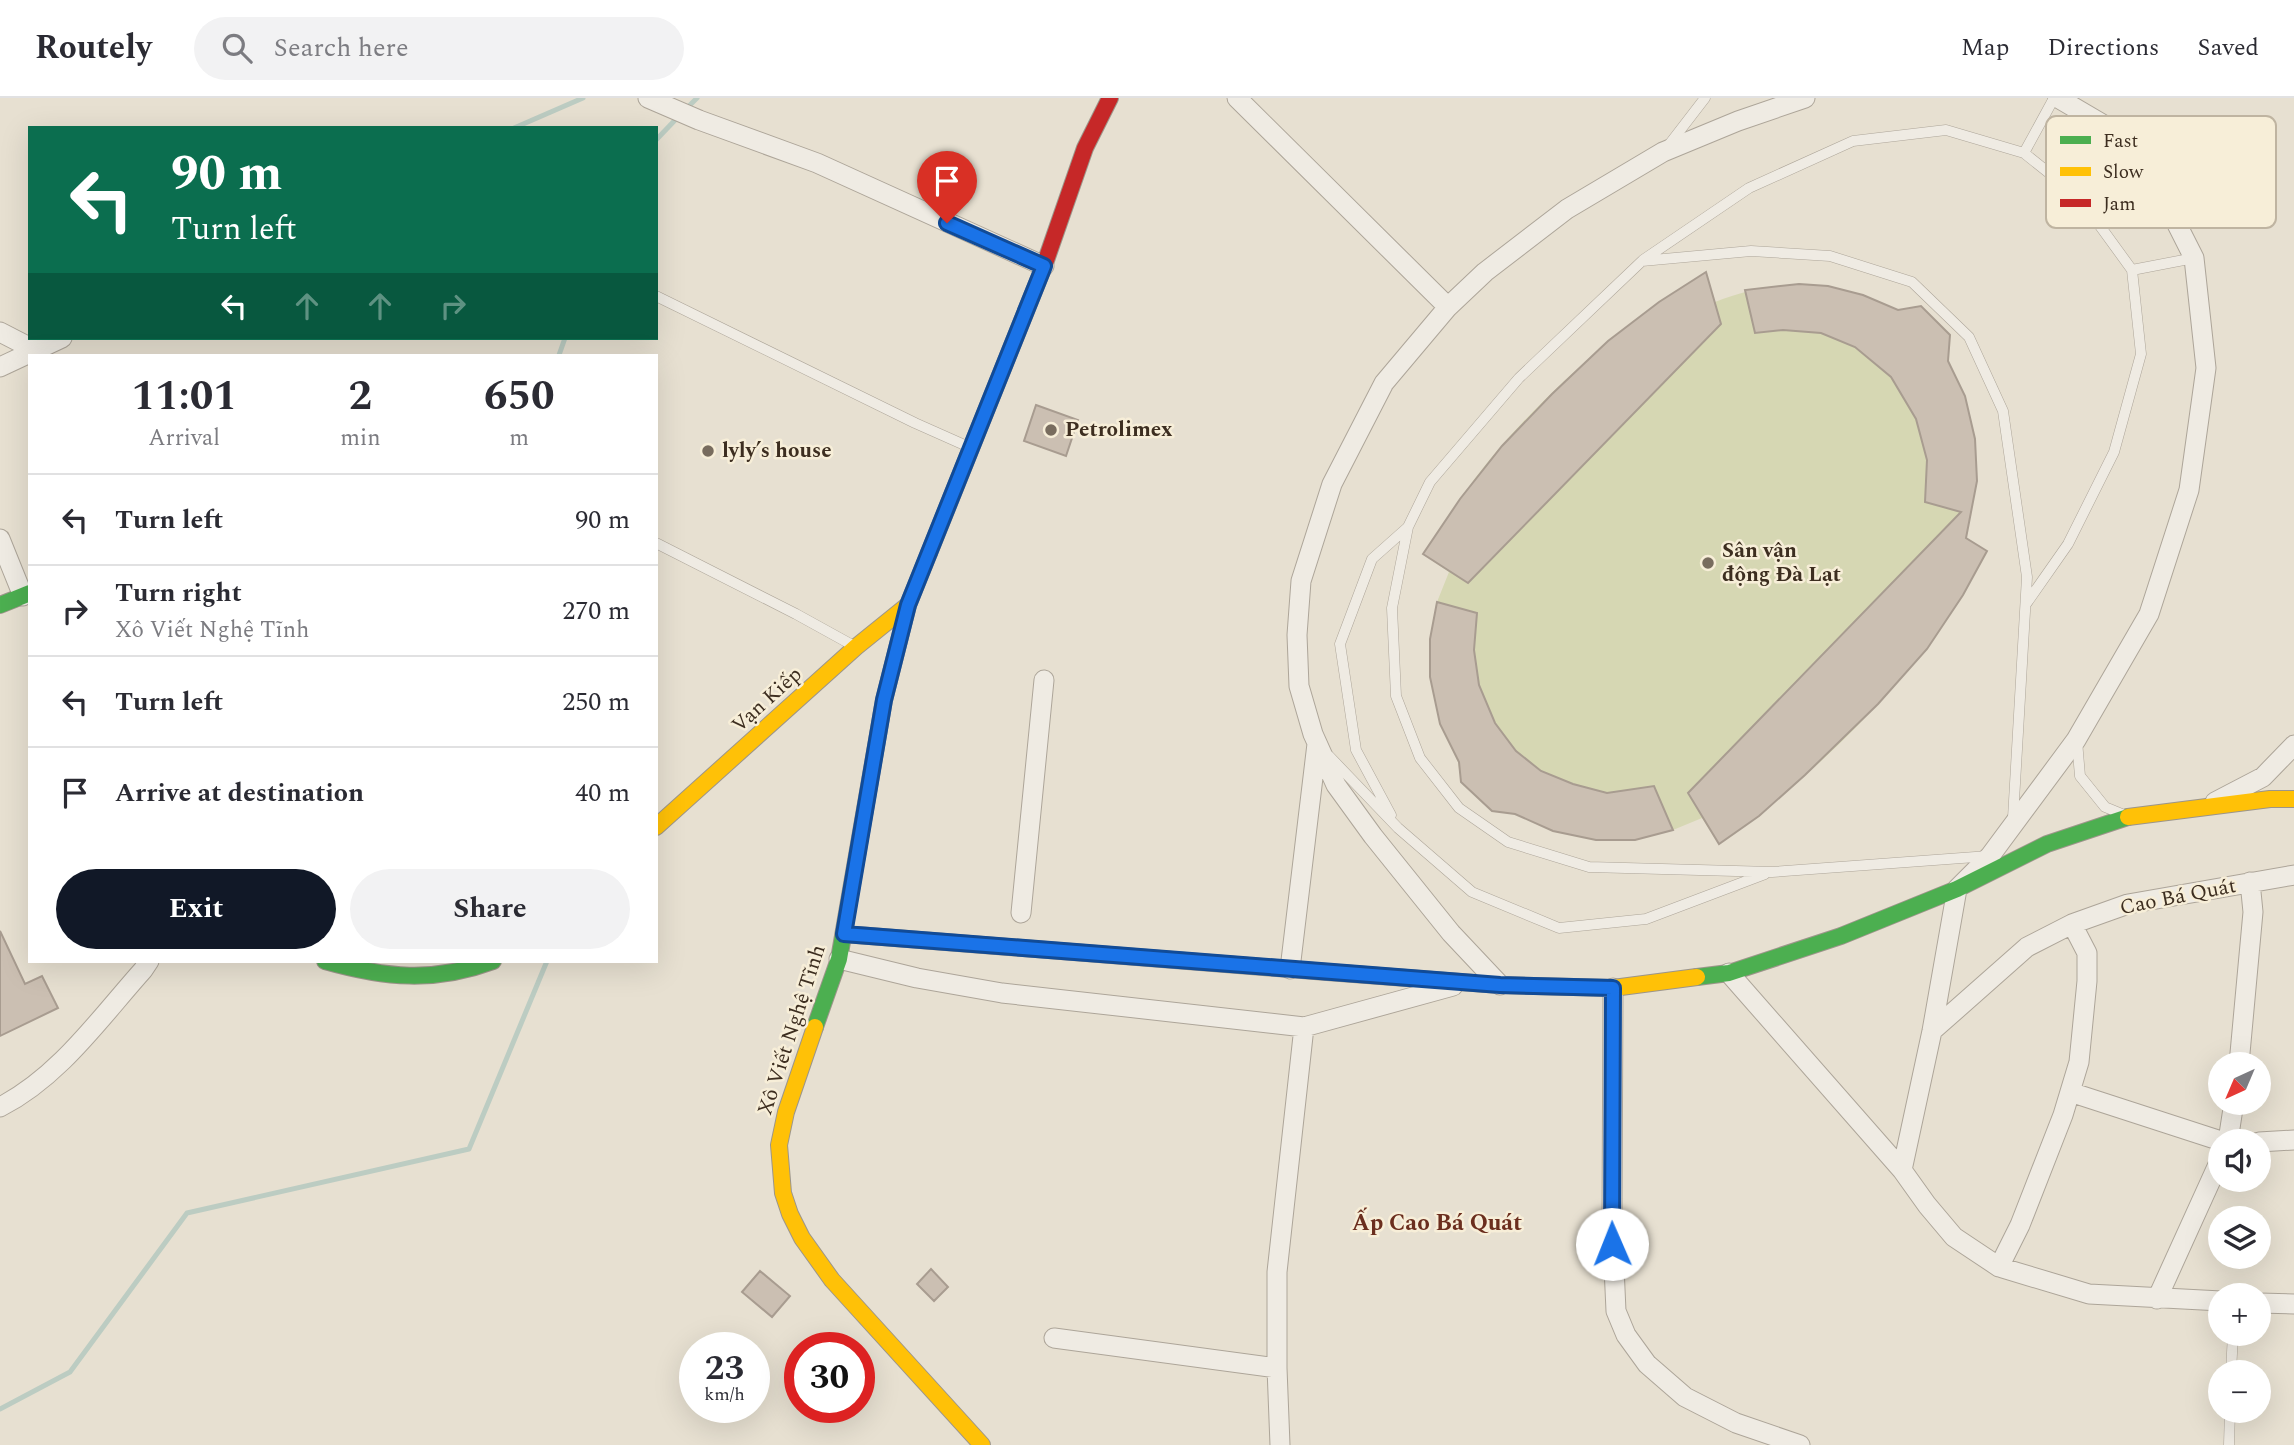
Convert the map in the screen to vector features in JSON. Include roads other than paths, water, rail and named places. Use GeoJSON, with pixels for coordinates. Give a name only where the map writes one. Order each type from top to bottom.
{"type":"FeatureCollection","features":[{"type":"Feature","properties":{"kind":"street"},"geometry":{"type":"LineString","coordinates":[[648,98],[691,117],[817,163],[1044,266]]}},
{"type":"Feature","properties":{"kind":"street","name":"Xô Viết Nghệ Tĩnh"},"geometry":{"type":"LineString","coordinates":[[982,1445],[832,1280],[802,1238],[783,1193],[779,1145],[786,1112],[839,959],[884,700],[908,605],[1044,266],[1085,148],[1110,98]]}},
{"type":"Feature","properties":{"kind":"street"},"geometry":{"type":"LineString","coordinates":[[1237,98],[1448,307]]}},
{"type":"Feature","properties":{"kind":"street"},"geometry":{"type":"LineString","coordinates":[[1500,985],[1451,933],[1401,872],[1336,785],[1317,744],[1299,685],[1297,635],[1301,581],[1332,484],[1384,383],[1448,307],[1485,272],[1567,209],[1663,152],[1738,121],[1805,98]]}},
{"type":"Feature","properties":{"kind":"street"},"geometry":{"type":"LineString","coordinates":[[2056,98],[2088,116]]}},
{"type":"Feature","properties":{"kind":"street"},"geometry":{"type":"LineString","coordinates":[[1902,1170],[1932,1031],[1957,889],[1990,856],[2076,740],[2149,614],[2189,490],[2206,368],[2194,258],[2179,228]]}},
{"type":"Feature","properties":{"kind":"street"},"geometry":{"type":"LineString","coordinates":[[0,332],[33,349]]}},
{"type":"Feature","properties":{"kind":"street"},"geometry":{"type":"LineString","coordinates":[[0,367],[57,340]]}},
{"type":"Feature","properties":{"kind":"street"},"geometry":{"type":"LineString","coordinates":[[0,539],[26,594],[0,605]]}},
{"type":"Feature","properties":{"kind":"street","name":"Vạn Kiếp"},"geometry":{"type":"LineString","coordinates":[[658,825],[856,647],[908,605]]}},
{"type":"Feature","properties":{"kind":"street"},"geometry":{"type":"LineString","coordinates":[[1021,912],[1044,680]]}},
{"type":"Feature","properties":{"kind":"street"},"geometry":{"type":"LineString","coordinates":[[1290,969],[1317,744]]}},
{"type":"Feature","properties":{"kind":"street"},"geometry":{"type":"LineString","coordinates":[[2208,806],[2263,777],[2294,745]]}},
{"type":"Feature","properties":{"kind":"street"},"geometry":{"type":"LineString","coordinates":[[844,934],[1467,983],[1613,988],[1729,973],[1841,936],[1957,889],[2047,845],[2129,817],[2270,799],[2294,799]]}},
{"type":"Feature","properties":{"kind":"street","name":"Cao Bá Quát"},"geometry":{"type":"LineString","coordinates":[[1932,1031],[2027,947],[2072,924],[2128,904],[2294,876]]}},
{"type":"Feature","properties":{"kind":"street"},"geometry":{"type":"LineString","coordinates":[[2240,1052],[2253,912],[2250,882]]}},
{"type":"Feature","properties":{"kind":"street"},"geometry":{"type":"LineString","coordinates":[[1999,1267],[2020,1225],[2079,1062],[2087,953],[2072,924]]}},
{"type":"Feature","properties":{"kind":"street"},"geometry":{"type":"LineString","coordinates":[[839,959],[917,978],[1002,993],[1304,1027],[1467,983]]}},
{"type":"Feature","properties":{"kind":"street"},"geometry":{"type":"LineString","coordinates":[[0,1107],[15,1100],[64,1060],[148,963]]}},
{"type":"Feature","properties":{"kind":"street"},"geometry":{"type":"LineString","coordinates":[[331,963],[398,978],[425,978],[463,971],[487,963]]}},
{"type":"Feature","properties":{"kind":"street"},"geometry":{"type":"LineString","coordinates":[[1729,973],[1902,1170],[1954,1237],[1999,1267],[2089,1294],[2208,1301]]}},
{"type":"Feature","properties":{"kind":"street"},"geometry":{"type":"LineString","coordinates":[[1613,988],[1611,1135],[1613,1287],[1616,1311],[1626,1335],[1647,1364],[1685,1397],[1736,1423],[1800,1445]]}},
{"type":"Feature","properties":{"kind":"street"},"geometry":{"type":"LineString","coordinates":[[1280,1445],[1277,1272],[1304,1027]]}},
{"type":"Feature","properties":{"kind":"street"},"geometry":{"type":"LineString","coordinates":[[2070,1092],[2208,1137]]}},
{"type":"Feature","properties":{"kind":"street"},"geometry":{"type":"LineString","coordinates":[[2271,1141],[2294,1140]]}},
{"type":"Feature","properties":{"kind":"street"},"geometry":{"type":"LineString","coordinates":[[2157,1299],[2208,1187]]}},
{"type":"Feature","properties":{"kind":"street"},"geometry":{"type":"LineString","coordinates":[[2271,1303],[2294,1304]]}},
{"type":"Feature","properties":{"kind":"street"},"geometry":{"type":"LineString","coordinates":[[1054,1338],[1277,1368]]}},
{"type":"Feature","properties":{"kind":"lane"},"geometry":{"type":"LineString","coordinates":[[1663,152],[1705,98]]}},
{"type":"Feature","properties":{"kind":"lane"},"geometry":{"type":"LineString","coordinates":[[2024,153],[2056,98]]}},
{"type":"Feature","properties":{"kind":"lane"},"geometry":{"type":"LineString","coordinates":[[1990,856],[1772,872],[1590,867],[1508,842],[1459,808],[1420,758],[1396,696],[1392,608],[1408,527],[1430,482],[1519,378],[1642,261],[1749,188],[1853,141],[1946,130],[2024,153],[2046,171]]}},
{"type":"Feature","properties":{"kind":"lane"},"geometry":{"type":"LineString","coordinates":[[2026,605],[2067,544],[2114,452],[2141,354],[2132,270],[2102,228]]}},
{"type":"Feature","properties":{"kind":"lane"},"geometry":{"type":"LineString","coordinates":[[1642,261],[1751,251],[1829,256],[1912,282],[1969,337],[2003,411],[2027,577],[2013,825]]}},
{"type":"Feature","properties":{"kind":"lane"},"geometry":{"type":"LineString","coordinates":[[2132,270],[2194,258]]}},
{"type":"Feature","properties":{"kind":"lane"},"geometry":{"type":"LineString","coordinates":[[658,297],[972,449]]}},
{"type":"Feature","properties":{"kind":"lane"},"geometry":{"type":"LineString","coordinates":[[1398,828],[1356,750],[1340,644],[1373,559],[1408,527]]}},
{"type":"Feature","properties":{"kind":"lane"},"geometry":{"type":"LineString","coordinates":[[658,544],[856,647]]}},
{"type":"Feature","properties":{"kind":"lane"},"geometry":{"type":"LineString","coordinates":[[2076,740],[2080,776],[2105,807],[2129,817]]}},
{"type":"Feature","properties":{"kind":"lane"},"geometry":{"type":"LineString","coordinates":[[1317,744],[1398,828],[1472,892],[1559,928],[1646,919],[1772,872]]}},
{"type":"Feature","properties":{"kind":"lane"},"geometry":{"type":"LineString","coordinates":[[2229,1445],[2230,1423]]}},
{"type":"Feature","properties":{"kind":"waterway"},"geometry":{"type":"LineString","coordinates":[[519,126],[583,98]]}},
{"type":"Feature","properties":{"kind":"waterway"},"geometry":{"type":"LineString","coordinates":[[685,110],[697,98]]}},
{"type":"Feature","properties":{"kind":"waterway"},"geometry":{"type":"LineString","coordinates":[[658,138],[678,117]]}},
{"type":"Feature","properties":{"kind":"waterway"},"geometry":{"type":"LineString","coordinates":[[559,354],[564,340]]}},
{"type":"Feature","properties":{"kind":"waterway"},"geometry":{"type":"LineString","coordinates":[[0,1409],[70,1372],[187,1213],[469,1149],[546,963]]}},
{"type":"Feature","properties":{"kind":"place","name":"Petrolimex"},"geometry":{"type":"Point","coordinates":[1051,430]}},
{"type":"Feature","properties":{"kind":"place","name":"lyly’s house"},"geometry":{"type":"Point","coordinates":[708,451]}},
{"type":"Feature","properties":{"kind":"place","name":"Sân vận động Đà Lạt"},"geometry":{"type":"Point","coordinates":[1708,563]}},
{"type":"Feature","properties":{"kind":"district","name":"Ấp Cao Bá Quát"},"geometry":{"type":"Point","coordinates":[1437,1223]}}]}
